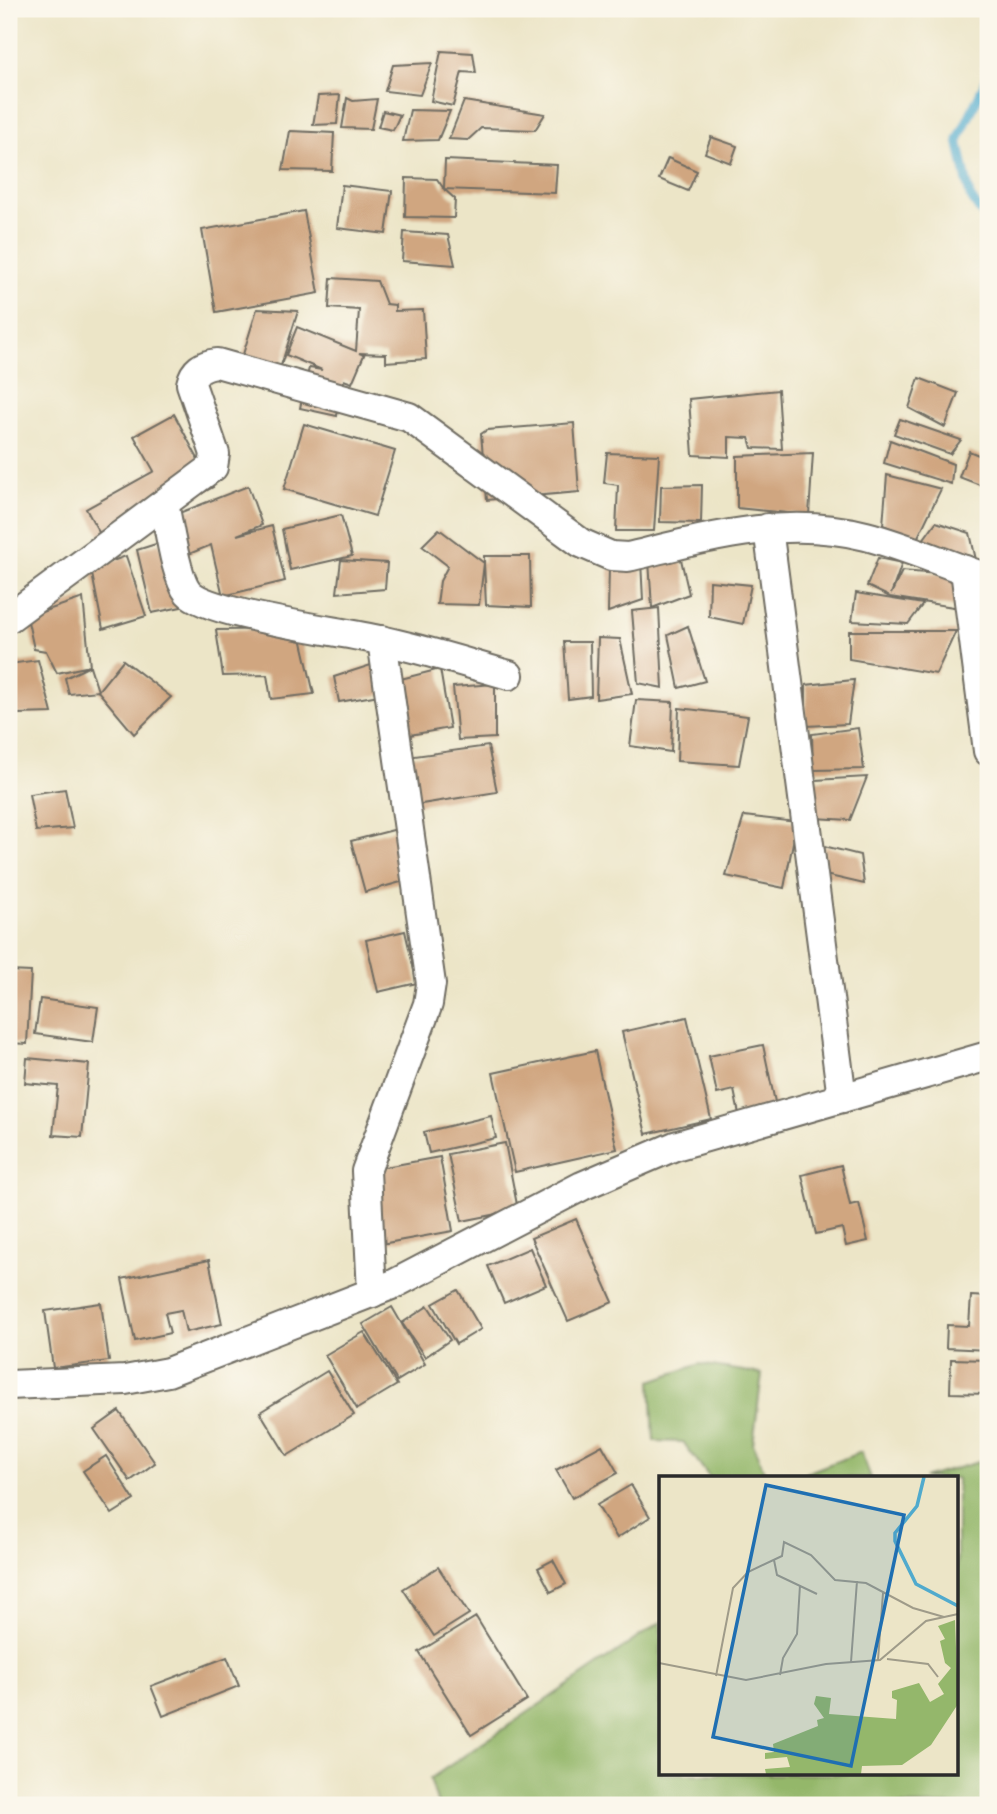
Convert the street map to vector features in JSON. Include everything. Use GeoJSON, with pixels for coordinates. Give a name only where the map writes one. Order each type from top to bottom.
{"type":"FeatureCollection","features":[{"type":"Feature","properties":{"kind":"street"},"geometry":{"type":"LineString","coordinates":[[9,618],[209,472],[216,460],[191,384],[199,368],[217,363],[410,417],[569,536],[603,553],[628,557],[727,533],[799,526],[863,535],[976,574],[988,751]]}},
{"type":"Feature","properties":{"kind":"street"},"geometry":{"type":"LineString","coordinates":[[164,504],[181,576],[188,592],[203,601],[229,612],[382,640],[509,675]]}},
{"type":"Feature","properties":{"kind":"street"},"geometry":{"type":"LineString","coordinates":[[768,528],[842,1098]]}},
{"type":"Feature","properties":{"kind":"street"},"geometry":{"type":"LineString","coordinates":[[372,1293],[366,1171],[428,1004],[431,984],[382,640]]}},
{"type":"Feature","properties":{"kind":"street"},"geometry":{"type":"LineString","coordinates":[[9,1385],[149,1377],[372,1293],[628,1165],[675,1146],[988,1056]]}},
{"type":"Feature","properties":{"kind":"green space"},"geometry":{"type":"Polygon","coordinates":[[[700,1364],[762,1374],[753,1444],[766,1476],[708,1476],[683,1442],[654,1441],[651,1381],[700,1364]]]}},
{"type":"Feature","properties":{"kind":"green space"},"geometry":{"type":"Polygon","coordinates":[[[861,1452],[870,1476],[798,1476],[861,1452]]]}},
{"type":"Feature","properties":{"kind":"green space"},"geometry":{"type":"Polygon","coordinates":[[[988,1459],[988,1805],[438,1805],[430,1779],[659,1623],[659,1776],[958,1776],[958,1476],[931,1476],[988,1459]]]}},
{"type":"Feature","properties":{"kind":"building"},"geometry":{"type":"Polygon","coordinates":[[[441,51],[473,53],[476,73],[462,72],[453,106],[431,101],[441,51]]]}},
{"type":"Feature","properties":{"kind":"building"},"geometry":{"type":"Polygon","coordinates":[[[432,63],[420,95],[385,91],[393,65],[432,63]]]}},
{"type":"Feature","properties":{"kind":"building"},"geometry":{"type":"Polygon","coordinates":[[[340,95],[337,124],[313,125],[318,96],[340,95]]]}},
{"type":"Feature","properties":{"kind":"building"},"geometry":{"type":"Polygon","coordinates":[[[347,98],[353,101],[377,99],[371,129],[342,128],[347,98]]]}},
{"type":"Feature","properties":{"kind":"building"},"geometry":{"type":"Polygon","coordinates":[[[464,101],[545,114],[535,130],[481,128],[468,140],[449,139],[464,101]]]}},
{"type":"Feature","properties":{"kind":"building"},"geometry":{"type":"Polygon","coordinates":[[[410,110],[450,111],[438,140],[403,141],[410,110]]]}},
{"type":"Feature","properties":{"kind":"building"},"geometry":{"type":"Polygon","coordinates":[[[383,111],[400,115],[393,130],[378,127],[383,111]]]}},
{"type":"Feature","properties":{"kind":"building"},"geometry":{"type":"Polygon","coordinates":[[[290,131],[334,133],[332,171],[283,170],[290,131]]]}},
{"type":"Feature","properties":{"kind":"building"},"geometry":{"type":"Polygon","coordinates":[[[711,137],[737,146],[731,163],[705,153],[711,137]]]}},
{"type":"Feature","properties":{"kind":"building"},"geometry":{"type":"Polygon","coordinates":[[[668,158],[697,171],[688,191],[659,179],[668,158]]]}},
{"type":"Feature","properties":{"kind":"building"},"geometry":{"type":"Polygon","coordinates":[[[445,160],[557,165],[555,193],[444,189],[445,160]]]}},
{"type":"Feature","properties":{"kind":"building"},"geometry":{"type":"Polygon","coordinates":[[[406,178],[437,179],[455,199],[454,218],[405,217],[406,178]]]}},
{"type":"Feature","properties":{"kind":"building"},"geometry":{"type":"Polygon","coordinates":[[[342,185],[392,191],[386,234],[337,228],[342,185]]]}},
{"type":"Feature","properties":{"kind":"building"},"geometry":{"type":"Polygon","coordinates":[[[304,211],[319,293],[216,312],[202,230],[304,211]]]}},
{"type":"Feature","properties":{"kind":"building"},"geometry":{"type":"Polygon","coordinates":[[[404,232],[448,235],[455,265],[402,261],[404,232]]]}},
{"type":"Feature","properties":{"kind":"building"},"geometry":{"type":"Polygon","coordinates":[[[331,278],[377,281],[386,304],[395,305],[395,311],[423,310],[426,359],[386,362],[386,354],[359,353],[364,355],[352,383],[344,380],[337,416],[300,408],[309,368],[322,370],[286,355],[297,327],[356,351],[359,310],[329,308],[331,278]]]}},
{"type":"Feature","properties":{"kind":"building"},"geometry":{"type":"Polygon","coordinates":[[[257,309],[298,311],[274,388],[236,377],[257,309]]]}},
{"type":"Feature","properties":{"kind":"building"},"geometry":{"type":"Polygon","coordinates":[[[919,378],[958,393],[945,427],[909,408],[919,378]]]}},
{"type":"Feature","properties":{"kind":"building"},"geometry":{"type":"Polygon","coordinates":[[[778,390],[782,449],[752,448],[749,438],[729,437],[729,457],[693,455],[689,399],[778,390]]]}},
{"type":"Feature","properties":{"kind":"building"},"geometry":{"type":"Polygon","coordinates":[[[174,414],[213,487],[106,545],[86,509],[154,471],[134,436],[174,414]]]}},
{"type":"Feature","properties":{"kind":"building"},"geometry":{"type":"Polygon","coordinates":[[[900,419],[961,440],[950,454],[894,434],[900,419]]]}},
{"type":"Feature","properties":{"kind":"building"},"geometry":{"type":"Polygon","coordinates":[[[574,423],[579,492],[487,500],[481,434],[487,430],[574,423]]]}},
{"type":"Feature","properties":{"kind":"building"},"geometry":{"type":"Polygon","coordinates":[[[304,424],[395,451],[375,516],[284,489],[304,424]]]}},
{"type":"Feature","properties":{"kind":"building"},"geometry":{"type":"Polygon","coordinates":[[[890,440],[953,464],[951,484],[884,463],[890,440]]]}},
{"type":"Feature","properties":{"kind":"building"},"geometry":{"type":"Polygon","coordinates":[[[969,451],[988,459],[988,488],[959,477],[969,451]]]}},
{"type":"Feature","properties":{"kind":"building"},"geometry":{"type":"Polygon","coordinates":[[[607,453],[659,455],[654,531],[616,531],[618,485],[604,483],[607,453]]]}},
{"type":"Feature","properties":{"kind":"building"},"geometry":{"type":"Polygon","coordinates":[[[813,453],[809,515],[737,508],[737,456],[813,453]]]}},
{"type":"Feature","properties":{"kind":"building"},"geometry":{"type":"Polygon","coordinates":[[[887,475],[941,489],[917,539],[883,525],[887,475]]]}},
{"type":"Feature","properties":{"kind":"building"},"geometry":{"type":"Polygon","coordinates":[[[702,485],[701,523],[660,522],[661,486],[702,485]]]}},
{"type":"Feature","properties":{"kind":"building"},"geometry":{"type":"Polygon","coordinates":[[[248,486],[262,525],[237,535],[272,526],[285,581],[223,596],[211,545],[189,554],[174,515],[248,486]]]}},
{"type":"Feature","properties":{"kind":"building"},"geometry":{"type":"Polygon","coordinates":[[[341,515],[352,556],[290,570],[282,529],[341,515]]]}},
{"type":"Feature","properties":{"kind":"building"},"geometry":{"type":"Polygon","coordinates":[[[936,522],[970,533],[976,560],[923,540],[936,522]]]}},
{"type":"Feature","properties":{"kind":"building"},"geometry":{"type":"Polygon","coordinates":[[[439,529],[484,563],[479,605],[437,604],[440,581],[448,566],[422,546],[439,529]]]}},
{"type":"Feature","properties":{"kind":"building"},"geometry":{"type":"Polygon","coordinates":[[[159,543],[186,606],[152,613],[137,550],[159,543]]]}},
{"type":"Feature","properties":{"kind":"building"},"geometry":{"type":"Polygon","coordinates":[[[680,555],[689,594],[652,608],[649,560],[680,555]]]}},
{"type":"Feature","properties":{"kind":"building"},"geometry":{"type":"Polygon","coordinates":[[[126,556],[146,616],[103,629],[91,569],[126,556]]]}},
{"type":"Feature","properties":{"kind":"building"},"geometry":{"type":"Polygon","coordinates":[[[484,556],[530,556],[531,607],[486,605],[484,556]]]}},
{"type":"Feature","properties":{"kind":"building"},"geometry":{"type":"Polygon","coordinates":[[[878,558],[902,563],[891,594],[902,571],[961,576],[960,608],[890,597],[867,586],[878,558]]]}},
{"type":"Feature","properties":{"kind":"building"},"geometry":{"type":"Polygon","coordinates":[[[341,560],[387,563],[385,589],[337,593],[341,560]]]}},
{"type":"Feature","properties":{"kind":"building"},"geometry":{"type":"Polygon","coordinates":[[[641,561],[643,600],[608,612],[609,567],[641,561]]]}},
{"type":"Feature","properties":{"kind":"building"},"geometry":{"type":"Polygon","coordinates":[[[710,581],[751,585],[743,624],[709,617],[710,581]]]}},
{"type":"Feature","properties":{"kind":"building"},"geometry":{"type":"Polygon","coordinates":[[[856,593],[923,604],[908,624],[852,621],[856,593]]]}},
{"type":"Feature","properties":{"kind":"building"},"geometry":{"type":"Polygon","coordinates":[[[83,598],[90,666],[57,673],[46,651],[34,649],[27,617],[83,598]]]}},
{"type":"Feature","properties":{"kind":"building"},"geometry":{"type":"Polygon","coordinates":[[[659,608],[663,688],[638,683],[632,611],[659,608]]]}},
{"type":"Feature","properties":{"kind":"building"},"geometry":{"type":"Polygon","coordinates":[[[688,626],[705,681],[679,688],[668,635],[688,626]]]}},
{"type":"Feature","properties":{"kind":"building"},"geometry":{"type":"Polygon","coordinates":[[[299,629],[314,694],[271,699],[267,675],[223,676],[216,630],[299,629]]]}},
{"type":"Feature","properties":{"kind":"building"},"geometry":{"type":"Polygon","coordinates":[[[849,631],[956,631],[936,674],[849,659],[849,631]]]}},
{"type":"Feature","properties":{"kind":"building"},"geometry":{"type":"Polygon","coordinates":[[[598,638],[620,639],[632,694],[596,699],[598,638]]]}},
{"type":"Feature","properties":{"kind":"building"},"geometry":{"type":"Polygon","coordinates":[[[564,642],[590,642],[591,696],[568,699],[564,642]]]}},
{"type":"Feature","properties":{"kind":"building"},"geometry":{"type":"Polygon","coordinates":[[[38,660],[52,713],[17,714],[9,683],[9,664],[38,660]]]}},
{"type":"Feature","properties":{"kind":"building"},"geometry":{"type":"Polygon","coordinates":[[[123,660],[171,697],[134,734],[98,691],[123,660]]]}},
{"type":"Feature","properties":{"kind":"building"},"geometry":{"type":"Polygon","coordinates":[[[380,662],[385,694],[339,702],[334,677],[380,662]]]}},
{"type":"Feature","properties":{"kind":"building"},"geometry":{"type":"Polygon","coordinates":[[[90,666],[98,691],[69,694],[65,678],[90,666]]]}},
{"type":"Feature","properties":{"kind":"building"},"geometry":{"type":"Polygon","coordinates":[[[440,669],[450,728],[398,737],[389,682],[440,669]]]}},
{"type":"Feature","properties":{"kind":"building"},"geometry":{"type":"Polygon","coordinates":[[[854,680],[848,724],[806,726],[806,685],[854,680]]]}},
{"type":"Feature","properties":{"kind":"building"},"geometry":{"type":"Polygon","coordinates":[[[495,684],[495,738],[458,740],[453,687],[495,684]]]}},
{"type":"Feature","properties":{"kind":"building"},"geometry":{"type":"Polygon","coordinates":[[[636,700],[673,702],[671,752],[630,746],[636,700]]]}},
{"type":"Feature","properties":{"kind":"building"},"geometry":{"type":"Polygon","coordinates":[[[679,708],[748,716],[739,765],[677,761],[679,708]]]}},
{"type":"Feature","properties":{"kind":"building"},"geometry":{"type":"Polygon","coordinates":[[[858,728],[864,769],[813,770],[812,734],[858,728]]]}},
{"type":"Feature","properties":{"kind":"building"},"geometry":{"type":"Polygon","coordinates":[[[488,746],[497,792],[415,805],[407,757],[488,746]]]}},
{"type":"Feature","properties":{"kind":"building"},"geometry":{"type":"Polygon","coordinates":[[[867,777],[850,820],[815,818],[815,780],[867,777]]]}},
{"type":"Feature","properties":{"kind":"building"},"geometry":{"type":"Polygon","coordinates":[[[65,789],[73,828],[36,831],[29,794],[65,789]]]}},
{"type":"Feature","properties":{"kind":"building"},"geometry":{"type":"Polygon","coordinates":[[[744,816],[797,822],[784,888],[726,876],[744,816]]]}},
{"type":"Feature","properties":{"kind":"building"},"geometry":{"type":"Polygon","coordinates":[[[397,829],[408,880],[365,892],[351,841],[397,829]]]}},
{"type":"Feature","properties":{"kind":"building"},"geometry":{"type":"Polygon","coordinates":[[[824,846],[860,855],[864,884],[825,875],[824,846]]]}},
{"type":"Feature","properties":{"kind":"building"},"geometry":{"type":"Polygon","coordinates":[[[405,931],[417,983],[378,992],[366,940],[405,931]]]}},
{"type":"Feature","properties":{"kind":"building"},"geometry":{"type":"Polygon","coordinates":[[[9,971],[31,972],[27,1044],[9,1043],[9,971]]]}},
{"type":"Feature","properties":{"kind":"building"},"geometry":{"type":"Polygon","coordinates":[[[40,999],[98,1007],[93,1042],[35,1034],[40,999]]]}},
{"type":"Feature","properties":{"kind":"building"},"geometry":{"type":"Polygon","coordinates":[[[687,1017],[711,1119],[646,1134],[622,1032],[687,1017]]]}},
{"type":"Feature","properties":{"kind":"building"},"geometry":{"type":"Polygon","coordinates":[[[763,1045],[776,1107],[739,1114],[734,1090],[717,1094],[709,1056],[763,1045]]]}},
{"type":"Feature","properties":{"kind":"building"},"geometry":{"type":"Polygon","coordinates":[[[595,1051],[617,1149],[515,1172],[493,1073],[595,1051]]]}},
{"type":"Feature","properties":{"kind":"building"},"geometry":{"type":"Polygon","coordinates":[[[27,1058],[89,1064],[82,1137],[53,1135],[58,1086],[25,1083],[27,1058]]]}},
{"type":"Feature","properties":{"kind":"building"},"geometry":{"type":"Polygon","coordinates":[[[491,1116],[496,1138],[429,1153],[424,1132],[491,1116]]]}},
{"type":"Feature","properties":{"kind":"building"},"geometry":{"type":"Polygon","coordinates":[[[505,1143],[518,1210],[462,1221],[448,1154],[505,1143]]]}},
{"type":"Feature","properties":{"kind":"building"},"geometry":{"type":"Polygon","coordinates":[[[440,1157],[453,1231],[381,1244],[368,1170],[440,1157]]]}},
{"type":"Feature","properties":{"kind":"building"},"geometry":{"type":"Polygon","coordinates":[[[841,1165],[850,1205],[859,1203],[868,1241],[846,1246],[842,1228],[816,1234],[802,1175],[841,1165]]]}},
{"type":"Feature","properties":{"kind":"building"},"geometry":{"type":"Polygon","coordinates":[[[576,1219],[613,1302],[568,1321],[531,1238],[576,1219]]]}},
{"type":"Feature","properties":{"kind":"building"},"geometry":{"type":"Polygon","coordinates":[[[530,1248],[546,1285],[504,1303],[488,1266],[530,1248]]]}},
{"type":"Feature","properties":{"kind":"building"},"geometry":{"type":"Polygon","coordinates":[[[209,1260],[222,1324],[186,1332],[181,1310],[165,1313],[170,1333],[135,1341],[122,1279],[209,1260]]]}},
{"type":"Feature","properties":{"kind":"building"},"geometry":{"type":"Polygon","coordinates":[[[458,1290],[481,1329],[456,1344],[433,1304],[458,1290]]]}},
{"type":"Feature","properties":{"kind":"building"},"geometry":{"type":"Polygon","coordinates":[[[971,1296],[988,1297],[988,1350],[946,1348],[947,1325],[969,1326],[971,1296]]]}},
{"type":"Feature","properties":{"kind":"building"},"geometry":{"type":"Polygon","coordinates":[[[101,1303],[109,1361],[53,1368],[45,1311],[101,1303]]]}},
{"type":"Feature","properties":{"kind":"building"},"geometry":{"type":"Polygon","coordinates":[[[428,1306],[450,1340],[425,1357],[402,1323],[428,1306]]]}},
{"type":"Feature","properties":{"kind":"building"},"geometry":{"type":"Polygon","coordinates":[[[392,1307],[425,1364],[397,1381],[363,1324],[392,1307]]]}},
{"type":"Feature","properties":{"kind":"building"},"geometry":{"type":"Polygon","coordinates":[[[364,1332],[397,1385],[357,1409],[325,1355],[364,1332]]]}},
{"type":"Feature","properties":{"kind":"building"},"geometry":{"type":"Polygon","coordinates":[[[951,1359],[988,1360],[988,1394],[950,1393],[951,1359]]]}},
{"type":"Feature","properties":{"kind":"building"},"geometry":{"type":"Polygon","coordinates":[[[327,1371],[354,1415],[287,1456],[260,1412],[327,1371]]]}},
{"type":"Feature","properties":{"kind":"building"},"geometry":{"type":"Polygon","coordinates":[[[119,1411],[155,1463],[130,1481],[94,1429],[119,1411]]]}},
{"type":"Feature","properties":{"kind":"building"},"geometry":{"type":"Polygon","coordinates":[[[602,1445],[618,1473],[572,1498],[556,1470],[602,1445]]]}},
{"type":"Feature","properties":{"kind":"building"},"geometry":{"type":"Polygon","coordinates":[[[106,1456],[134,1500],[112,1514],[83,1471],[106,1456]]]}},
{"type":"Feature","properties":{"kind":"building"},"geometry":{"type":"Polygon","coordinates":[[[631,1485],[650,1517],[617,1538],[597,1505],[631,1485]]]}},
{"type":"Feature","properties":{"kind":"building"},"geometry":{"type":"Polygon","coordinates":[[[553,1560],[566,1584],[551,1592],[538,1568],[553,1560]]]}},
{"type":"Feature","properties":{"kind":"building"},"geometry":{"type":"Polygon","coordinates":[[[438,1567],[469,1614],[434,1636],[403,1589],[438,1567]]]}},
{"type":"Feature","properties":{"kind":"building"},"geometry":{"type":"Polygon","coordinates":[[[476,1617],[527,1700],[471,1735],[419,1652],[476,1617]]]}},
{"type":"Feature","properties":{"kind":"building"},"geometry":{"type":"Polygon","coordinates":[[[227,1657],[239,1686],[163,1716],[151,1686],[227,1657]]]}},
{"type":"Feature","properties":{"kind":"waterway"},"geometry":{"type":"LineString","coordinates":[[988,76],[958,140],[970,196],[988,223]]}}]}
